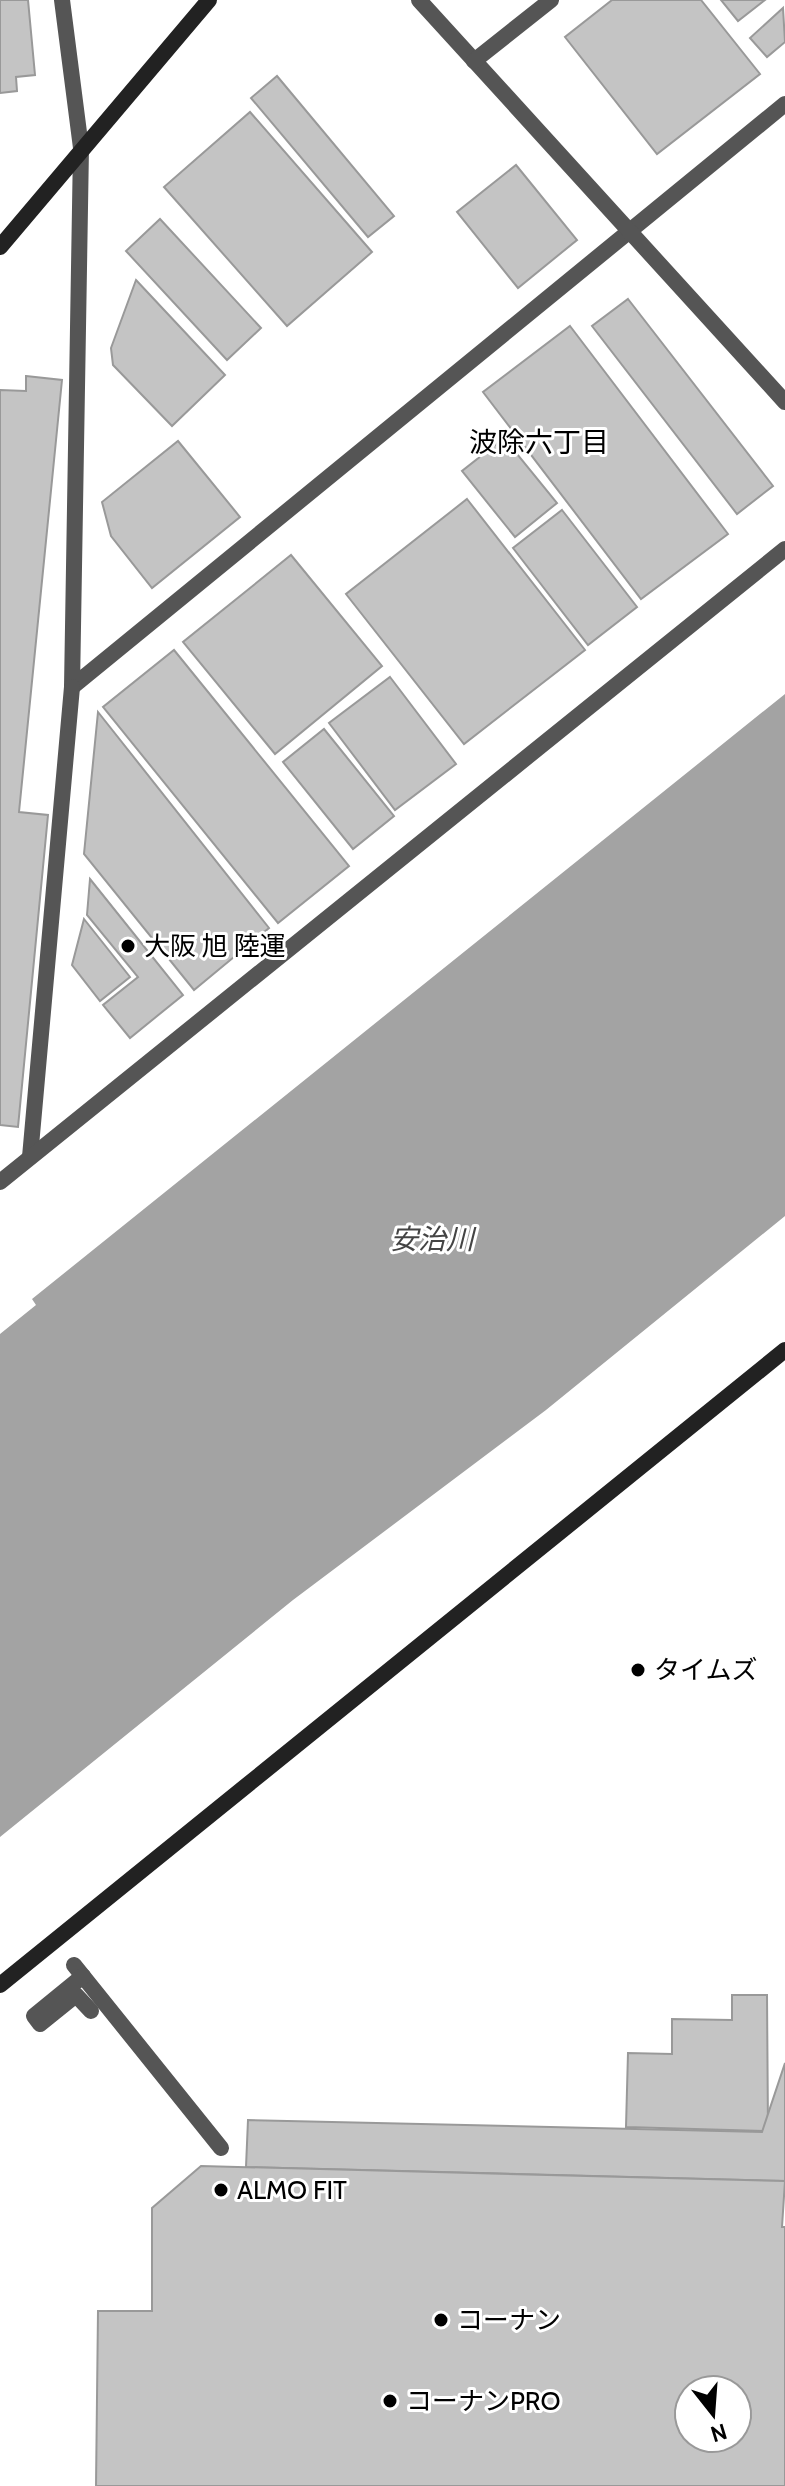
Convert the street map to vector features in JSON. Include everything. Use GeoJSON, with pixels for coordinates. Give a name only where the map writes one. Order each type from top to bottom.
{"type":"FeatureCollection","features":[{"type":"Feature","properties":{"kind":"street"},"geometry":{"type":"LineString","coordinates":[[30,1157],[72,687],[81,148],[62,0]]}},
{"type":"Feature","properties":{"kind":"street"},"geometry":{"type":"LineString","coordinates":[[0,247],[209,0]]}},
{"type":"Feature","properties":{"kind":"street"},"geometry":{"type":"LineString","coordinates":[[419,0],[785,402]]}},
{"type":"Feature","properties":{"kind":"street"},"geometry":{"type":"LineString","coordinates":[[474,61],[551,0]]}},
{"type":"Feature","properties":{"kind":"street"},"geometry":{"type":"LineString","coordinates":[[72,687],[785,104]]}},
{"type":"Feature","properties":{"kind":"street"},"geometry":{"type":"LineString","coordinates":[[0,1182],[785,549]]}},
{"type":"Feature","properties":{"kind":"street"},"geometry":{"type":"LineString","coordinates":[[0,1985],[785,1350]]}},
{"type":"Feature","properties":{"kind":"street"},"geometry":{"type":"LineString","coordinates":[[91,2011],[76,1995],[40,2024],[34,2016],[78,1971],[221,2148]]}},
{"type":"Feature","properties":{"kind":"water","name":"安治川"},"geometry":{"type":"Polygon","coordinates":[[[785,694],[785,1216],[546,1410],[293,1600],[0,1837],[0,1334],[36,1305],[32,1299],[785,694]]]}},
{"type":"Feature","properties":{"kind":"building"},"geometry":{"type":"Polygon","coordinates":[[[0,0],[28,0],[35,75],[16,77],[17,91],[0,93],[0,0]]]}},
{"type":"Feature","properties":{"kind":"building"},"geometry":{"type":"Polygon","coordinates":[[[612,0],[701,0],[760,74],[657,154],[565,37],[612,0]]]}},
{"type":"Feature","properties":{"kind":"building"},"geometry":{"type":"Polygon","coordinates":[[[721,0],[765,0],[738,21],[721,0]]]}},
{"type":"Feature","properties":{"kind":"building"},"geometry":{"type":"Polygon","coordinates":[[[783,8],[785,42],[767,57],[750,38],[783,8]]]}},
{"type":"Feature","properties":{"kind":"building"},"geometry":{"type":"Polygon","coordinates":[[[277,76],[394,216],[368,237],[251,98],[277,76]]]}},
{"type":"Feature","properties":{"kind":"building"},"geometry":{"type":"Polygon","coordinates":[[[250,112],[372,252],[287,326],[164,187],[250,112]]]}},
{"type":"Feature","properties":{"kind":"building"},"geometry":{"type":"Polygon","coordinates":[[[516,165],[577,240],[518,288],[457,212],[516,165]]]}},
{"type":"Feature","properties":{"kind":"building"},"geometry":{"type":"Polygon","coordinates":[[[160,219],[261,328],[227,360],[126,251],[160,219]]]}},
{"type":"Feature","properties":{"kind":"building"},"geometry":{"type":"Polygon","coordinates":[[[136,280],[225,375],[172,426],[113,365],[111,348],[136,280]]]}},
{"type":"Feature","properties":{"kind":"building"},"geometry":{"type":"Polygon","coordinates":[[[628,299],[773,486],[737,514],[592,326],[628,299]]]}},
{"type":"Feature","properties":{"kind":"building"},"geometry":{"type":"Polygon","coordinates":[[[570,326],[728,534],[641,599],[483,392],[570,326]]]}},
{"type":"Feature","properties":{"kind":"building"},"geometry":{"type":"Polygon","coordinates":[[[26,376],[62,380],[19,812],[48,815],[18,1127],[0,1125],[0,390],[26,391],[26,376]]]}},
{"type":"Feature","properties":{"kind":"building"},"geometry":{"type":"Polygon","coordinates":[[[504,438],[557,503],[515,537],[462,471],[504,438]]]}},
{"type":"Feature","properties":{"kind":"building"},"geometry":{"type":"Polygon","coordinates":[[[178,441],[240,517],[152,588],[111,536],[102,502],[178,441]]]}},
{"type":"Feature","properties":{"kind":"building"},"geometry":{"type":"Polygon","coordinates":[[[467,499],[585,650],[464,744],[346,594],[467,499]]]}},
{"type":"Feature","properties":{"kind":"building"},"geometry":{"type":"Polygon","coordinates":[[[562,510],[637,607],[588,645],[513,548],[562,510]]]}},
{"type":"Feature","properties":{"kind":"building"},"geometry":{"type":"Polygon","coordinates":[[[291,555],[382,666],[275,754],[183,642],[291,555]]]}},
{"type":"Feature","properties":{"kind":"building"},"geometry":{"type":"Polygon","coordinates":[[[174,650],[349,866],[278,923],[103,707],[174,650]]]}},
{"type":"Feature","properties":{"kind":"building"},"geometry":{"type":"Polygon","coordinates":[[[390,677],[456,764],[395,810],[329,723],[390,677]]]}},
{"type":"Feature","properties":{"kind":"building"},"geometry":{"type":"Polygon","coordinates":[[[98,712],[269,928],[194,990],[84,854],[98,712]]]}},
{"type":"Feature","properties":{"kind":"building"},"geometry":{"type":"Polygon","coordinates":[[[324,729],[394,816],[353,849],[283,762],[324,729]]]}},
{"type":"Feature","properties":{"kind":"building","name":"大阪 旭 陸運"},"geometry":{"type":"Polygon","coordinates":[[[90,879],[183,995],[130,1038],[103,1005],[138,977],[87,915],[90,879]]]}},
{"type":"Feature","properties":{"kind":"building"},"geometry":{"type":"Polygon","coordinates":[[[84,919],[130,977],[100,1001],[72,965],[84,919]]]}},
{"type":"Feature","properties":{"kind":"building"},"geometry":{"type":"Polygon","coordinates":[[[732,1995],[767,1995],[768,2131],[626,2127],[628,2053],[672,2054],[672,2019],[732,2020],[732,1995]]]}},
{"type":"Feature","properties":{"kind":"building"},"geometry":{"type":"Polygon","coordinates":[[[785,2063],[785,2181],[246,2167],[248,2120],[762,2132],[785,2063]]]}},
{"type":"Feature","properties":{"kind":"building","name":"コーナン"},"geometry":{"type":"Polygon","coordinates":[[[201,2166],[785,2181],[782,2227],[785,2227],[785,2486],[96,2486],[98,2311],[152,2311],[152,2208],[201,2166]]]}},
{"type":"Feature","properties":{"kind":"place","name":"大阪 旭 陸運"},"geometry":{"type":"Point","coordinates":[128,946]}},
{"type":"Feature","properties":{"kind":"place","name":"タイムズ"},"geometry":{"type":"Point","coordinates":[638,1670]}},
{"type":"Feature","properties":{"kind":"place","name":"ALMO FIT"},"geometry":{"type":"Point","coordinates":[221,2190]}},
{"type":"Feature","properties":{"kind":"place","name":"コーナン"},"geometry":{"type":"Point","coordinates":[441,2320]}},
{"type":"Feature","properties":{"kind":"place","name":"コーナンPRO"},"geometry":{"type":"Point","coordinates":[390,2401]}},
{"type":"Feature","properties":{"kind":"district","name":"波除六丁目"},"geometry":{"type":"Point","coordinates":[539,442]}}]}
